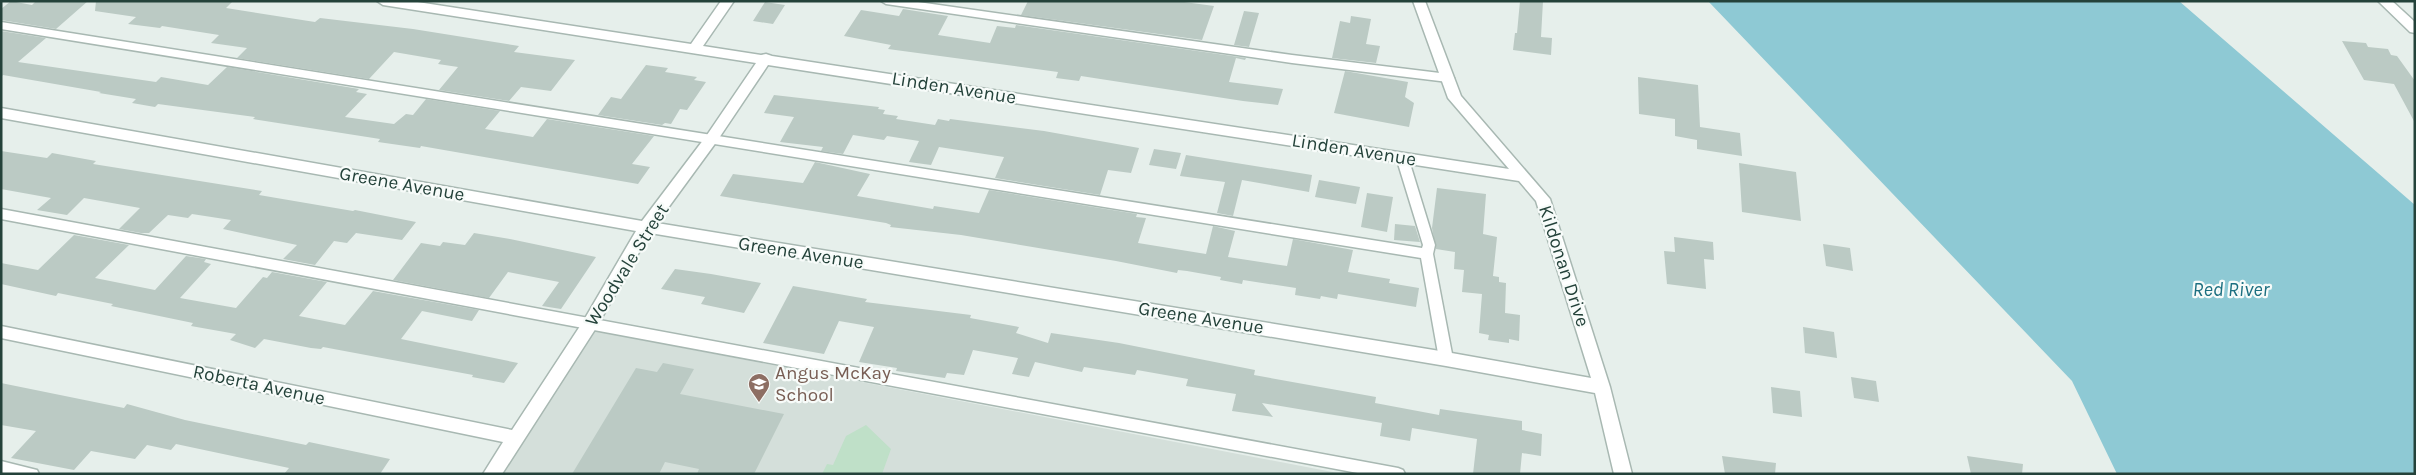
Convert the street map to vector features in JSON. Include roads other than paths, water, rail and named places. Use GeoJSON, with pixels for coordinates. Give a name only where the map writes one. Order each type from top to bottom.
{"type":"FeatureCollection","features":[{"type":"Feature","properties":{"kind":"street","name":"Linden Avenue"},"geometry":{"type":"LineString","coordinates":[[383,1],[766,58],[1525,177]]}},
{"type":"Feature","properties":{"kind":"street"},"geometry":{"type":"LineString","coordinates":[[695,48],[728,1]]}},
{"type":"Feature","properties":{"kind":"street","name":"Kildonan Drive"},"geometry":{"type":"LineString","coordinates":[[1419,1],[1455,98],[1543,199],[1602,387],[1623,474]]}},
{"type":"Feature","properties":{"kind":"street"},"geometry":{"type":"LineString","coordinates":[[2384,1],[2415,29]]}},
{"type":"Feature","properties":{"kind":"street","name":"Woodvale Street"},"geometry":{"type":"LineString","coordinates":[[492,474],[590,324],[646,227],[712,138],[766,58]]}},
{"type":"Feature","properties":{"kind":"street","name":"Greene Avenue"},"geometry":{"type":"LineString","coordinates":[[1,113],[646,227],[1446,359],[1602,387]]}},
{"type":"Feature","properties":{"kind":"street","name":"Roberta Avenue"},"geometry":{"type":"LineString","coordinates":[[1,332],[517,438]]}},
{"type":"Feature","properties":{"kind":"lane"},"geometry":{"type":"LineString","coordinates":[[886,1],[1292,59],[1448,78]]}},
{"type":"Feature","properties":{"kind":"lane"},"geometry":{"type":"LineString","coordinates":[[1,25],[1427,254]]}},
{"type":"Feature","properties":{"kind":"lane"},"geometry":{"type":"LineString","coordinates":[[1402,157],[1429,245],[1427,254],[1446,359]]}},
{"type":"Feature","properties":{"kind":"lane"},"geometry":{"type":"LineString","coordinates":[[1,214],[1398,474]]}},
{"type":"Feature","properties":{"kind":"lane"},"geometry":{"type":"LineString","coordinates":[[1,467],[32,474]]}},
{"type":"Feature","properties":{"kind":"water","name":"Red River"},"geometry":{"type":"Polygon","coordinates":[[[1708,1],[2179,1],[2415,205],[2415,474],[2117,474],[2072,381],[1708,1]]]}},
{"type":"Feature","properties":{"kind":"place","name":"Angus McKay School"},"geometry":{"type":"Point","coordinates":[759,403]}}]}
